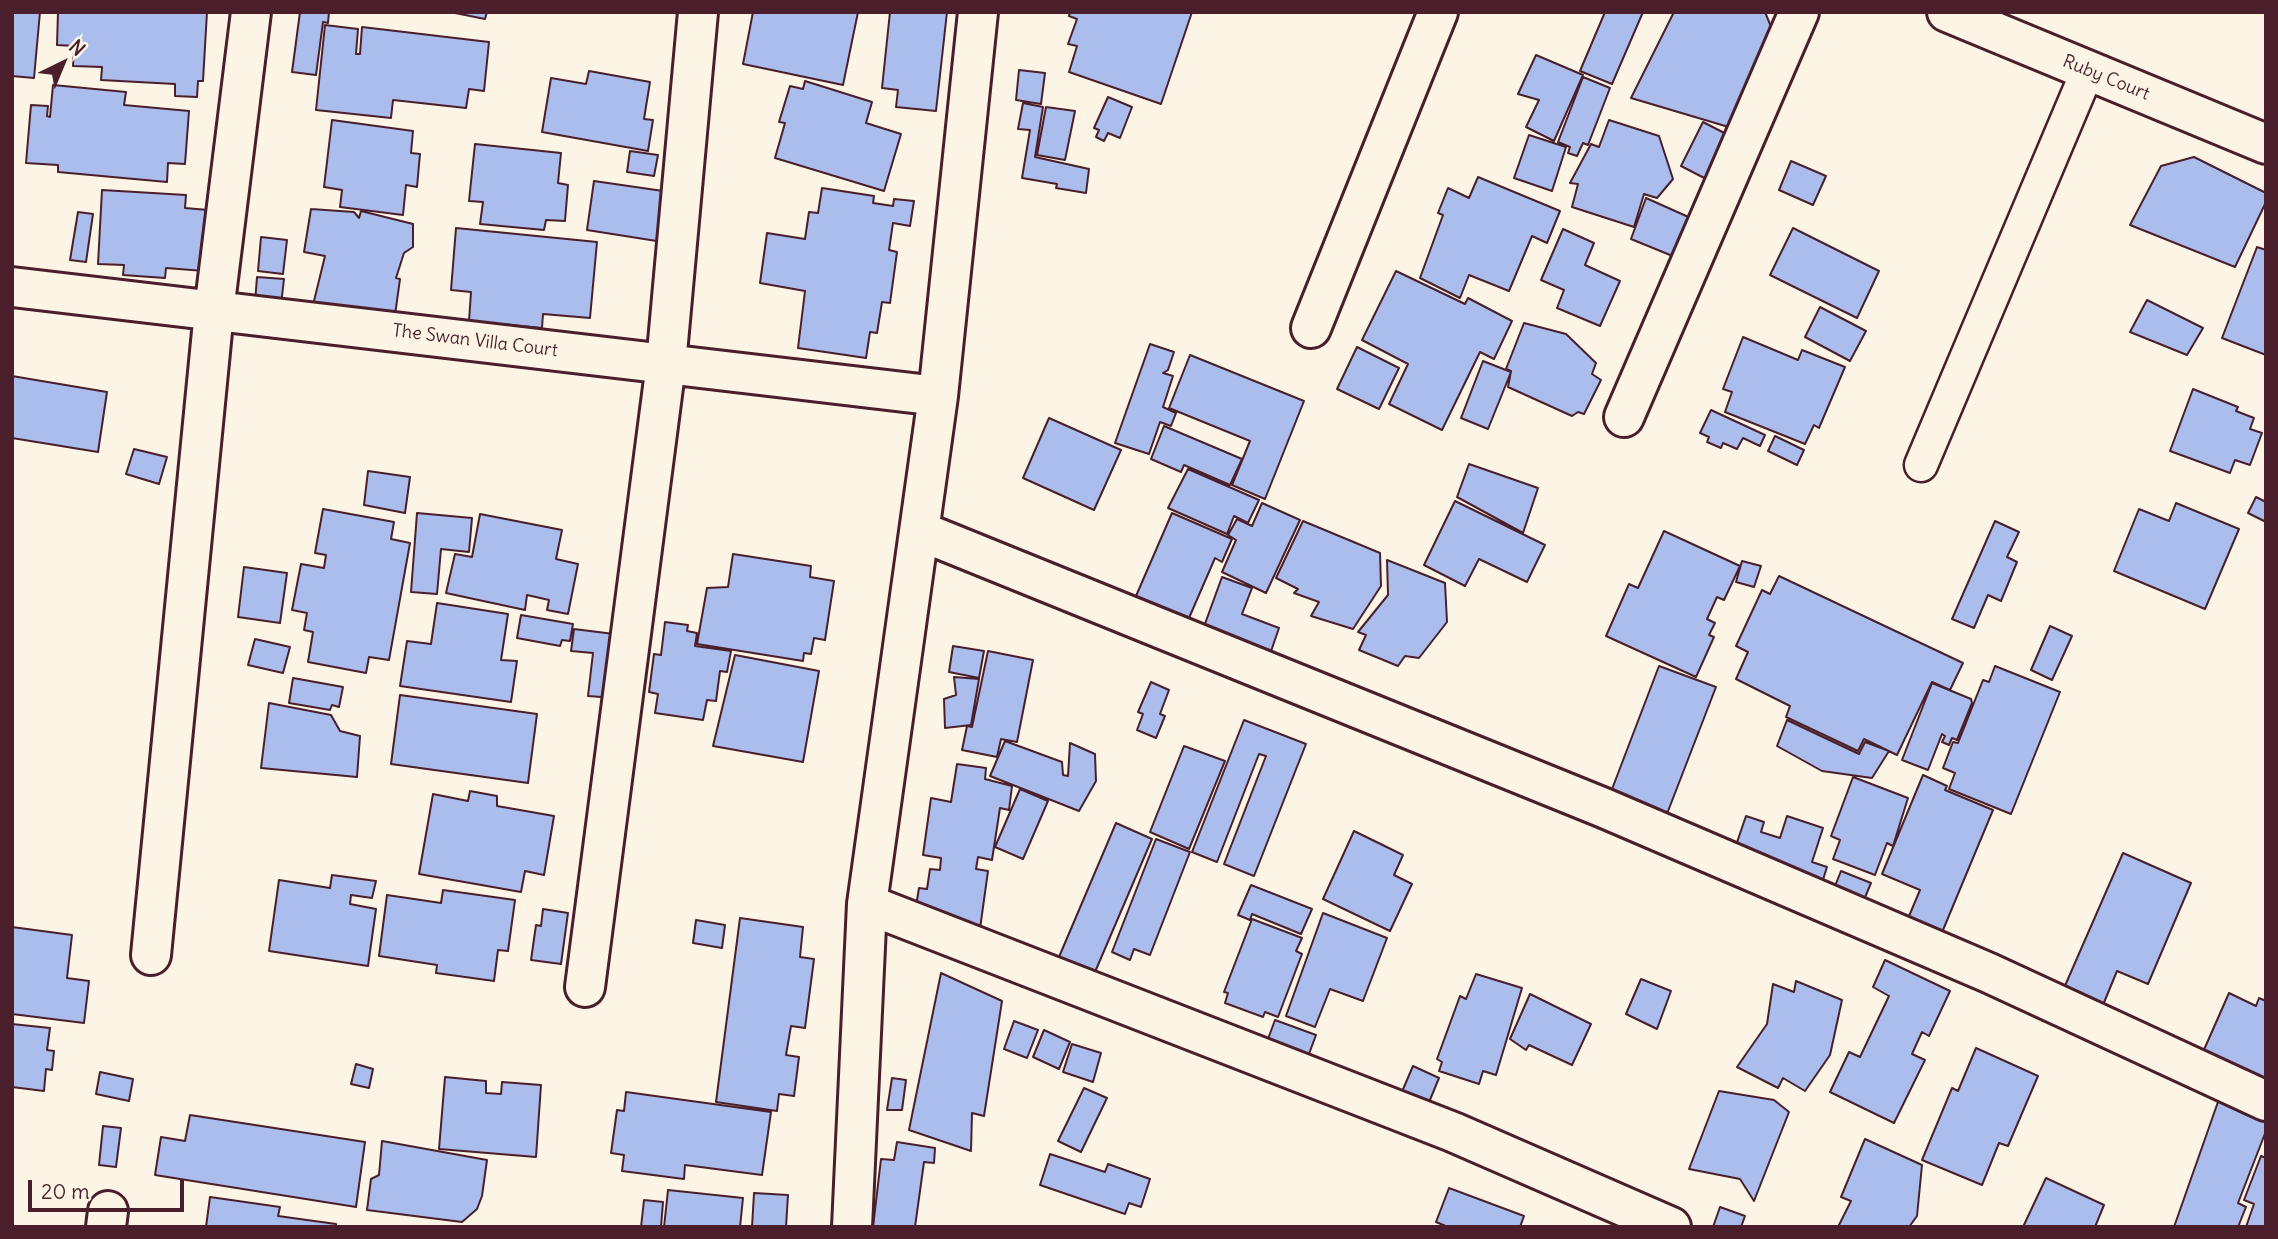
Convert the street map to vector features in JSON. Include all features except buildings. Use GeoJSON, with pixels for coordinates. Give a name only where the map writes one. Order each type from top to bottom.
{"type":"FeatureCollection","features":[{"type":"Feature","properties":{"kind":"street"},"geometry":{"type":"LineString","coordinates":[[151,955],[214,311],[251,12]]}},
{"type":"Feature","properties":{"kind":"street"},"geometry":{"type":"LineString","coordinates":[[585,987],[666,364],[698,12]]}},
{"type":"Feature","properties":{"kind":"street"},"geometry":{"type":"LineString","coordinates":[[852,1227],[867,904],[938,396],[978,12]]}},
{"type":"Feature","properties":{"kind":"street"},"geometry":{"type":"LineString","coordinates":[[1311,328],[1438,12]]}},
{"type":"Feature","properties":{"kind":"street"},"geometry":{"type":"LineString","coordinates":[[1624,417],[1799,12]]}},
{"type":"Feature","properties":{"kind":"street","name":"Ruby Court"},"geometry":{"type":"LineString","coordinates":[[1947,12],[2266,144]]}},
{"type":"Feature","properties":{"kind":"street","name":"The Swan Villa Court"},"geometry":{"type":"LineString","coordinates":[[12,287],[938,396]]}},
{"type":"Feature","properties":{"kind":"street"},"geometry":{"type":"LineString","coordinates":[[920,531],[1604,808],[1989,973],[2266,1101]]}},
{"type":"Feature","properties":{"kind":"street"},"geometry":{"type":"LineString","coordinates":[[867,904],[1453,1132],[1671,1227]]}},
{"type":"Feature","properties":{"kind":"lane"},"geometry":{"type":"LineString","coordinates":[[1921,465],[2088,71]]}}]}
